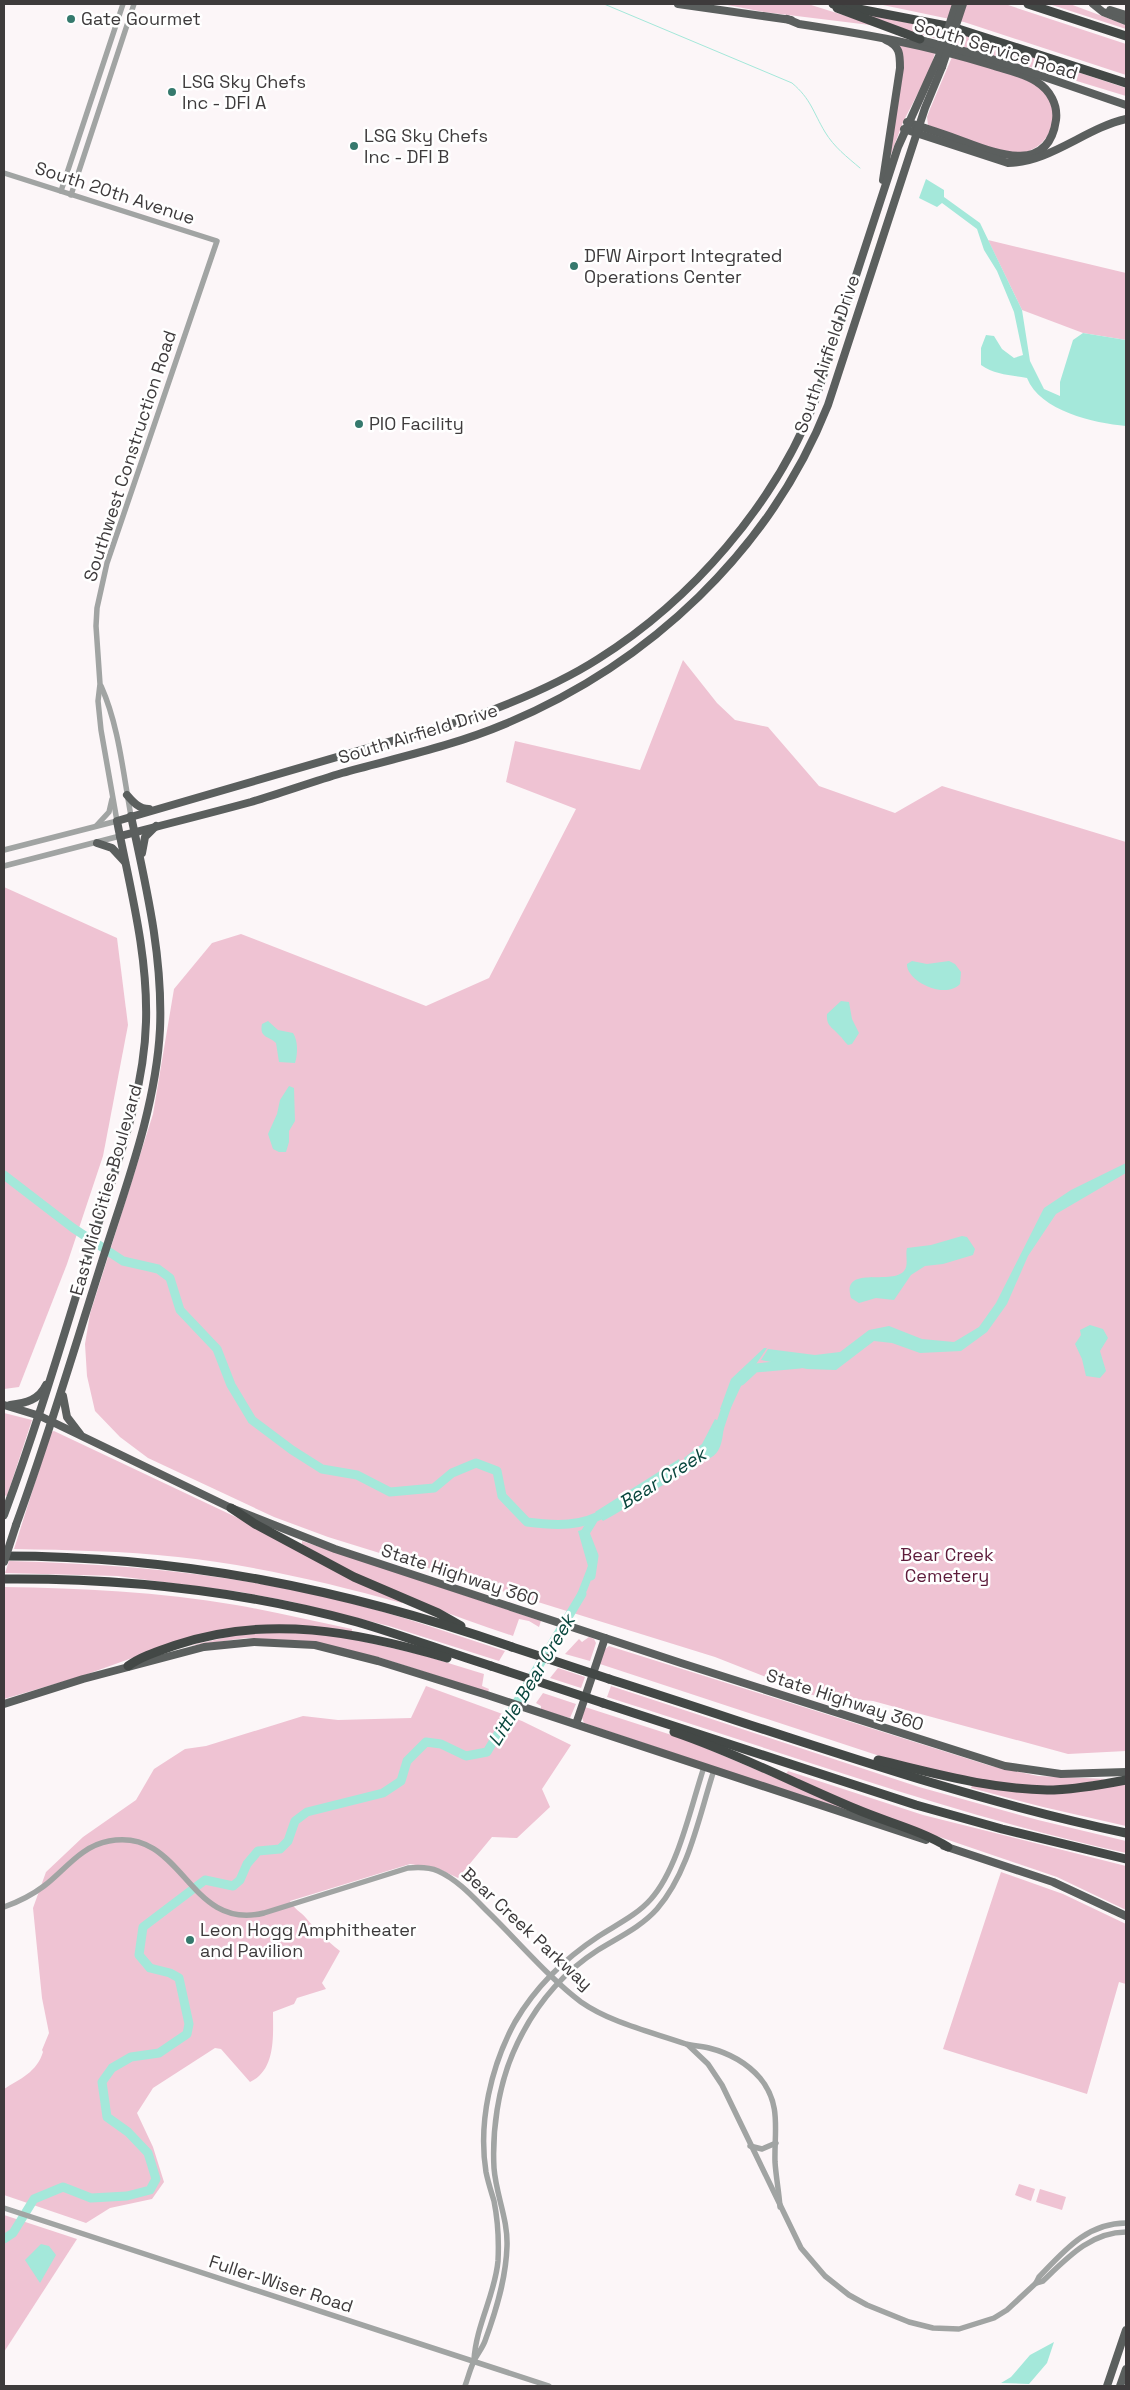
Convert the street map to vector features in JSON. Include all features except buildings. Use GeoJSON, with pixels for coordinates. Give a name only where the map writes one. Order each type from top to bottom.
{"type":"FeatureCollection","features":[{"type":"Feature","properties":{"kind":"highway"},"geometry":{"type":"LineString","coordinates":[[832,4],[840,10],[920,39]]}},
{"type":"Feature","properties":{"kind":"highway"},"geometry":{"type":"LineString","coordinates":[[832,4],[952,27],[1126,84]]}},
{"type":"Feature","properties":{"kind":"highway"},"geometry":{"type":"LineString","coordinates":[[1028,4],[1126,36]]}},
{"type":"Feature","properties":{"kind":"highway"},"geometry":{"type":"LineString","coordinates":[[231,1508],[255,1524],[354,1577],[438,1613],[474,1634]]}},
{"type":"Feature","properties":{"kind":"highway"},"geometry":{"type":"LineString","coordinates":[[4,1556],[132,1561],[242,1575],[353,1598],[474,1634],[969,1794],[1126,1833]]}},
{"type":"Feature","properties":{"kind":"highway"},"geometry":{"type":"LineString","coordinates":[[4,1579],[117,1583],[229,1596],[303,1609],[358,1623],[916,1805],[1011,1832],[1126,1860]]}},
{"type":"Feature","properties":{"kind":"highway"},"geometry":{"type":"LineString","coordinates":[[128,1666],[139,1658],[187,1642],[213,1635],[266,1628],[295,1628],[352,1634],[392,1642],[454,1660],[469,1659]]}},
{"type":"Feature","properties":{"kind":"highway"},"geometry":{"type":"LineString","coordinates":[[628,1711],[646,1723],[726,1752],[856,1809],[936,1839],[948,1847]]}},
{"type":"Feature","properties":{"kind":"highway"},"geometry":{"type":"LineString","coordinates":[[860,1760],[878,1760],[950,1778],[1023,1789],[1069,1789],[1126,1780]]}},
{"type":"Feature","properties":{"kind":"main road","name":"South Service Road"},"geometry":{"type":"LineString","coordinates":[[678,4],[920,39],[983,56],[1126,105]]}},
{"type":"Feature","properties":{"kind":"main road","name":"South Airfield Drive"},"geometry":{"type":"LineString","coordinates":[[117,821],[478,715],[532,694],[598,660],[653,619],[698,577],[751,514],[786,460],[810,412],[906,125],[940,54],[956,4]]}},
{"type":"Feature","properties":{"kind":"main road","name":"South Airfield Drive"},"geometry":{"type":"LineString","coordinates":[[120,836],[252,802],[484,731],[556,700],[606,672],[668,626],[718,578],[740,553],[791,481],[819,428],[918,129],[942,67],[963,4]]}},
{"type":"Feature","properties":{"kind":"main road"},"geometry":{"type":"LineString","coordinates":[[1092,4],[1126,15]]}},
{"type":"Feature","properties":{"kind":"main road"},"geometry":{"type":"LineString","coordinates":[[1092,4],[1103,12],[1126,21]]}},
{"type":"Feature","properties":{"kind":"main road"},"geometry":{"type":"LineString","coordinates":[[787,19],[799,24],[874,36],[954,54],[1027,77],[1047,90],[1056,108],[1053,132],[1046,143],[1034,152],[1021,157],[1003,155],[906,125]]}},
{"type":"Feature","properties":{"kind":"main road"},"geometry":{"type":"LineString","coordinates":[[874,36],[893,43],[899,50],[900,68],[878,208]]}},
{"type":"Feature","properties":{"kind":"main road"},"geometry":{"type":"LineString","coordinates":[[1098,96],[1126,100]]}},
{"type":"Feature","properties":{"kind":"main road"},"geometry":{"type":"LineString","coordinates":[[918,129],[1008,163],[1018,163],[1036,158],[1105,125],[1126,119]]}},
{"type":"Feature","properties":{"kind":"main road"},"geometry":{"type":"LineString","coordinates":[[478,715],[484,731]]}},
{"type":"Feature","properties":{"kind":"main road"},"geometry":{"type":"LineString","coordinates":[[127,795],[134,803],[144,809],[156,809]]}},
{"type":"Feature","properties":{"kind":"main road","name":"East Mid Cities Boulevard"},"geometry":{"type":"LineString","coordinates":[[4,1562],[52,1422],[126,1185],[154,1083],[160,1026],[158,957],[131,816]]}},
{"type":"Feature","properties":{"kind":"main road","name":"East Mid Cities Boulevard"},"geometry":{"type":"LineString","coordinates":[[4,1515],[40,1416],[112,1180],[135,1099],[145,1042],[146,995],[144,961],[117,821]]}},
{"type":"Feature","properties":{"kind":"main road"},"geometry":{"type":"LineString","coordinates":[[142,867],[142,844],[145,837],[156,826]]}},
{"type":"Feature","properties":{"kind":"main road"},"geometry":{"type":"LineString","coordinates":[[97,843],[112,848],[127,867]]}},
{"type":"Feature","properties":{"kind":"main road"},"geometry":{"type":"LineString","coordinates":[[5,1405],[23,1403],[41,1394],[58,1358]]}},
{"type":"Feature","properties":{"kind":"main road"},"geometry":{"type":"LineString","coordinates":[[64,1383],[64,1409],[70,1422],[82,1435]]}},
{"type":"Feature","properties":{"kind":"main road","name":"State Highway 360"},"geometry":{"type":"LineString","coordinates":[[5,1405],[40,1416],[82,1435],[231,1508],[336,1549],[589,1633],[1005,1766],[1061,1774],[1126,1772]]}},
{"type":"Feature","properties":{"kind":"main road"},"geometry":{"type":"LineString","coordinates":[[576,1724],[605,1638]]}},
{"type":"Feature","properties":{"kind":"main road"},"geometry":{"type":"LineString","coordinates":[[4,1704],[128,1666],[204,1646],[254,1642],[298,1643],[370,1658],[543,1713],[1053,1882],[1126,1916]]}},
{"type":"Feature","properties":{"kind":"main road"},"geometry":{"type":"LineString","coordinates":[[1107,2386],[1126,2330]]}},
{"type":"Feature","properties":{"kind":"main road"},"geometry":{"type":"LineString","coordinates":[[1120,2386],[1126,2369]]}},
{"type":"Feature","properties":{"kind":"street"},"geometry":{"type":"LineString","coordinates":[[61,191],[123,4]]}},
{"type":"Feature","properties":{"kind":"street"},"geometry":{"type":"LineString","coordinates":[[71,195],[134,4]]}},
{"type":"Feature","properties":{"kind":"street"},"geometry":{"type":"LineString","coordinates":[[117,23],[126,26]]}},
{"type":"Feature","properties":{"kind":"street"},"geometry":{"type":"LineString","coordinates":[[98,79],[108,82]]}},
{"type":"Feature","properties":{"kind":"street"},"geometry":{"type":"LineString","coordinates":[[86,115],[96,119]]}},
{"type":"Feature","properties":{"kind":"street"},"geometry":{"type":"LineString","coordinates":[[73,155],[83,158]]}},
{"type":"Feature","properties":{"kind":"street","name":"South 20th Avenue"},"geometry":{"type":"LineString","coordinates":[[4,173],[217,241]]}},
{"type":"Feature","properties":{"kind":"street","name":"Southwest Construction Road"},"geometry":{"type":"LineString","coordinates":[[117,821],[101,730],[98,701],[100,684],[96,626],[97,608],[106,563],[217,241]]}},
{"type":"Feature","properties":{"kind":"street","name":"Southwest Construction Road"},"geometry":{"type":"LineString","coordinates":[[100,684],[110,707],[131,816]]}},
{"type":"Feature","properties":{"kind":"street"},"geometry":{"type":"LineString","coordinates":[[94,827],[105,819],[109,812],[113,795]]}},
{"type":"Feature","properties":{"kind":"street"},"geometry":{"type":"LineString","coordinates":[[4,850],[117,821]]}},
{"type":"Feature","properties":{"kind":"street"},"geometry":{"type":"LineString","coordinates":[[4,866],[120,836]]}},
{"type":"Feature","properties":{"kind":"street"},"geometry":{"type":"LineString","coordinates":[[473,2362],[475,2340],[496,2274],[498,2227],[486,2170],[484,2146],[488,2103],[494,2072],[505,2042],[516,2021],[536,1991],[551,1974],[567,1959],[637,1912],[650,1900],[665,1880],[704,1767]]}},
{"type":"Feature","properties":{"kind":"street"},"geometry":{"type":"LineString","coordinates":[[465,2386],[473,2362],[484,2343],[503,2282],[508,2245],[507,2227],[494,2169],[496,2118],[503,2082],[512,2055],[528,2023],[544,1998],[559,1982],[573,1968],[647,1919],[671,1890],[686,1854],[714,1770]]}},
{"type":"Feature","properties":{"kind":"street","name":"Bear Creek Parkway"},"geometry":{"type":"LineString","coordinates":[[4,1907],[20,1901],[45,1885],[86,1850],[108,1841],[124,1840],[144,1844],[164,1855],[198,1894],[216,1908],[226,1912],[253,1916],[408,1868],[430,1869],[456,1882],[581,2002],[601,2014],[688,2045],[708,2047],[741,2060],[761,2080],[770,2094],[774,2109],[775,2161],[780,2207]]}},
{"type":"Feature","properties":{"kind":"street"},"geometry":{"type":"LineString","coordinates":[[597,1938],[603,1947]]}},
{"type":"Feature","properties":{"kind":"street","name":"Bear Creek Parkway"},"geometry":{"type":"LineString","coordinates":[[688,2045],[708,2064],[722,2085],[800,2248],[835,2285],[866,2305],[909,2322],[934,2328],[959,2329],[980,2324],[1007,2310],[1083,2234],[1104,2226],[1126,2223]]}},
{"type":"Feature","properties":{"kind":"street"},"geometry":{"type":"LineString","coordinates":[[750,2146],[762,2149],[776,2143]]}},
{"type":"Feature","properties":{"kind":"street","name":"Fuller-Wiser Road"},"geometry":{"type":"LineString","coordinates":[[4,2208],[549,2386]]}},
{"type":"Feature","properties":{"kind":"street"},"geometry":{"type":"LineString","coordinates":[[498,2227],[507,2227]]}},
{"type":"Feature","properties":{"kind":"street","name":"Bear Creek Parkway"},"geometry":{"type":"LineString","coordinates":[[1036,2283],[1043,2281],[1091,2240],[1106,2234],[1126,2232]]}},
{"type":"Feature","properties":{"kind":"green space"},"geometry":{"type":"Polygon","coordinates":[[[722,4],[808,4],[878,26],[764,12],[722,4]]]}},
{"type":"Feature","properties":{"kind":"green space"},"geometry":{"type":"Polygon","coordinates":[[[878,4],[1005,4],[1126,44],[1126,75],[964,22],[878,4]]]}},
{"type":"Feature","properties":{"kind":"green space"},"geometry":{"type":"Polygon","coordinates":[[[1049,4],[1070,4],[1126,25],[1126,29],[1049,4]]]}},
{"type":"Feature","properties":{"kind":"green space"},"geometry":{"type":"Polygon","coordinates":[[[851,10],[967,36],[1126,88],[1126,96],[906,30],[851,10]]]}},
{"type":"Feature","properties":{"kind":"green space"},"geometry":{"type":"Polygon","coordinates":[[[895,43],[935,53],[930,70],[903,122],[890,157],[902,61],[895,43]]]}},
{"type":"Feature","properties":{"kind":"green space"},"geometry":{"type":"Polygon","coordinates":[[[952,57],[1015,76],[1038,86],[1044,91],[1053,113],[1052,124],[1042,142],[1034,149],[1023,153],[1011,154],[983,146],[928,125],[927,117],[952,57]]]}},
{"type":"Feature","properties":{"kind":"green space"},"geometry":{"type":"Polygon","coordinates":[[[988,240],[1126,273],[1126,340],[1083,333],[1022,310],[988,240]]]}},
{"type":"Feature","properties":{"kind":"green space","name":"Bear Creek Cemetery"},"geometry":{"type":"Polygon","coordinates":[[[683,660],[717,703],[735,720],[768,727],[819,786],[895,813],[942,786],[1126,842],[1126,1751],[1068,1754],[873,1701],[812,1695],[715,1657],[328,1537],[274,1517],[148,1458],[120,1437],[95,1411],[87,1376],[85,1344],[90,1314],[153,1114],[174,989],[212,943],[241,934],[426,1006],[489,978],[576,809],[506,782],[515,741],[640,770],[683,660]]]}},
{"type":"Feature","properties":{"kind":"green space"},"geometry":{"type":"Polygon","coordinates":[[[4,887],[117,938],[128,1025],[103,1156],[67,1264],[19,1387],[4,1389],[4,887]]]}},
{"type":"Feature","properties":{"kind":"green space"},"geometry":{"type":"Polygon","coordinates":[[[4,1413],[32,1420],[7,1496],[4,1495],[4,1413]]]}},
{"type":"Feature","properties":{"kind":"green space"},"geometry":{"type":"Polygon","coordinates":[[[54,1431],[276,1536],[402,1601],[402,1603],[291,1576],[206,1560],[116,1552],[14,1549],[51,1432],[54,1431]]]}},
{"type":"Feature","properties":{"kind":"green space"},"geometry":{"type":"Polygon","coordinates":[[[302,1541],[541,1621],[539,1627],[529,1621],[519,1619],[513,1636],[468,1621],[359,1576],[302,1544],[302,1541]]]}},
{"type":"Feature","properties":{"kind":"green space"},"geometry":{"type":"Polygon","coordinates":[[[9,1561],[137,1568],[263,1584],[366,1607],[505,1651],[499,1661],[389,1626],[293,1602],[241,1592],[117,1576],[5,1573],[9,1561]]]}},
{"type":"Feature","properties":{"kind":"green space"},"geometry":{"type":"Polygon","coordinates":[[[4,1587],[62,1588],[178,1597],[251,1608],[352,1629],[352,1632],[290,1625],[171,1644],[82,1676],[4,1699],[4,1587]]]}},
{"type":"Feature","properties":{"kind":"green space"},"geometry":{"type":"Polygon","coordinates":[[[277,1632],[335,1635],[422,1655],[484,1674],[482,1686],[489,1689],[488,1692],[378,1657],[304,1641],[246,1638],[188,1646],[232,1636],[277,1632]]]}},
{"type":"Feature","properties":{"kind":"green space"},"geometry":{"type":"Polygon","coordinates":[[[589,1637],[594,1639],[596,1643],[590,1661],[565,1654],[579,1639],[582,1642],[589,1637]]]}},
{"type":"Feature","properties":{"kind":"green space"},"geometry":{"type":"Polygon","coordinates":[[[609,1646],[991,1766],[1038,1776],[1107,1779],[1090,1782],[1090,1784],[1042,1787],[982,1781],[898,1762],[600,1664],[604,1650],[609,1646]]]}},
{"type":"Feature","properties":{"kind":"green space"},"geometry":{"type":"Polygon","coordinates":[[[558,1668],[585,1677],[581,1688],[550,1678],[558,1668]]]}},
{"type":"Feature","properties":{"kind":"green space"},"geometry":{"type":"Polygon","coordinates":[[[426,1686],[522,1721],[571,1745],[542,1789],[550,1807],[517,1838],[492,1837],[458,1878],[439,1869],[410,1864],[290,1901],[340,1951],[322,1983],[326,1989],[297,1998],[294,2004],[273,2012],[273,2042],[269,2061],[258,2077],[250,2082],[221,2049],[215,2048],[153,2088],[137,2113],[153,2147],[164,2182],[152,2199],[110,2208],[86,2223],[4,2195],[4,2089],[22,2078],[37,2065],[49,2033],[42,1998],[33,1908],[46,1872],[83,1837],[136,1800],[154,1769],[185,1749],[206,1746],[303,1716],[338,1720],[411,1718],[426,1686]]]}},
{"type":"Feature","properties":{"kind":"green space"},"geometry":{"type":"Polygon","coordinates":[[[611,1686],[919,1787],[1038,1820],[1126,1841],[1126,1853],[995,1820],[801,1760],[607,1697],[611,1686]]]}},
{"type":"Feature","properties":{"kind":"green space"},"geometry":{"type":"Polygon","coordinates":[[[543,1693],[576,1704],[570,1718],[541,1710],[541,1706],[536,1703],[543,1693]]]}},
{"type":"Feature","properties":{"kind":"green space"},"geometry":{"type":"Polygon","coordinates":[[[585,1707],[684,1739],[846,1808],[844,1810],[584,1723],[582,1718],[585,1707]]]}},
{"type":"Feature","properties":{"kind":"green space"},"geometry":{"type":"Polygon","coordinates":[[[788,1771],[923,1815],[1126,1866],[1126,1910],[1057,1877],[884,1818],[786,1774],[788,1771]]]}},
{"type":"Feature","properties":{"kind":"green space"},"geometry":{"type":"Polygon","coordinates":[[[1126,1783],[1126,1826],[971,1788],[972,1785],[1029,1792],[1126,1783]]]}},
{"type":"Feature","properties":{"kind":"green space"},"geometry":{"type":"Polygon","coordinates":[[[1001,1872],[1063,1894],[1126,1924],[1126,1984],[1119,1982],[1087,2094],[943,2049],[1001,1872]]]}},
{"type":"Feature","properties":{"kind":"green space"},"geometry":{"type":"Polygon","coordinates":[[[1019,2184],[1035,2189],[1031,2201],[1015,2195],[1019,2184]]]}},
{"type":"Feature","properties":{"kind":"green space"},"geometry":{"type":"Polygon","coordinates":[[[1040,2189],[1066,2197],[1062,2210],[1036,2202],[1040,2189]]]}},
{"type":"Feature","properties":{"kind":"green space"},"geometry":{"type":"Polygon","coordinates":[[[4,2215],[77,2239],[4,2352],[4,2215]]]}},
{"type":"Feature","properties":{"kind":"water"},"geometry":{"type":"Polygon","coordinates":[[[926,179],[944,190],[944,197],[980,223],[1022,310],[1030,361],[1044,389],[1060,396],[1060,382],[1073,340],[1083,333],[1126,340],[1126,426],[1099,422],[1069,413],[1043,399],[1027,378],[997,373],[981,365],[981,348],[986,335],[994,336],[1002,349],[1014,358],[1023,355],[1014,312],[997,271],[984,250],[977,229],[942,203],[937,207],[919,198],[926,179]]]}},
{"type":"Feature","properties":{"kind":"water"},"geometry":{"type":"Polygon","coordinates":[[[912,961],[927,964],[949,961],[955,964],[961,972],[960,984],[945,990],[936,989],[919,982],[908,970],[907,964],[912,961]]]}},
{"type":"Feature","properties":{"kind":"water"},"geometry":{"type":"Polygon","coordinates":[[[841,1001],[849,1002],[852,1019],[859,1033],[852,1044],[848,1045],[827,1021],[827,1014],[841,1001]]]}},
{"type":"Feature","properties":{"kind":"water"},"geometry":{"type":"Polygon","coordinates":[[[268,1021],[278,1030],[293,1033],[297,1047],[295,1063],[279,1062],[276,1043],[265,1036],[261,1029],[262,1024],[268,1021]]]}},
{"type":"Feature","properties":{"kind":"water"},"geometry":{"type":"Polygon","coordinates":[[[289,1086],[294,1088],[295,1121],[289,1131],[289,1142],[286,1152],[279,1152],[273,1149],[268,1134],[277,1114],[280,1100],[289,1086]]]}},
{"type":"Feature","properties":{"kind":"water"},"geometry":{"type":"Polygon","coordinates":[[[1126,1163],[1126,1173],[1056,1214],[1028,1256],[1007,1304],[987,1332],[961,1351],[920,1353],[892,1343],[874,1341],[836,1370],[807,1369],[761,1360],[768,1349],[815,1355],[840,1352],[869,1330],[889,1326],[922,1339],[954,1342],[979,1327],[996,1303],[1044,1208],[1071,1190],[1126,1163]]]}},
{"type":"Feature","properties":{"kind":"water"},"geometry":{"type":"Polygon","coordinates":[[[962,1236],[967,1237],[975,1249],[973,1255],[943,1264],[925,1266],[911,1275],[894,1300],[876,1298],[859,1303],[851,1298],[850,1288],[853,1282],[860,1278],[889,1277],[904,1271],[907,1248],[931,1245],[962,1236]]]}},
{"type":"Feature","properties":{"kind":"water"},"geometry":{"type":"Polygon","coordinates":[[[1090,1325],[1103,1329],[1108,1338],[1100,1351],[1106,1371],[1100,1378],[1086,1376],[1082,1359],[1075,1344],[1081,1335],[1080,1330],[1090,1325]]]}},
{"type":"Feature","properties":{"kind":"water"},"geometry":{"type":"Polygon","coordinates":[[[764,1348],[767,1348],[741,1386],[728,1414],[720,1409],[731,1379],[764,1348]]]}},
{"type":"Feature","properties":{"kind":"water"},"geometry":{"type":"Polygon","coordinates":[[[715,1419],[724,1424],[723,1437],[718,1452],[687,1473],[684,1458],[702,1444],[715,1419]]]}},
{"type":"Feature","properties":{"kind":"water"},"geometry":{"type":"Polygon","coordinates":[[[679,1459],[683,1474],[603,1521],[595,1512],[679,1459]]]}},
{"type":"Feature","properties":{"kind":"water"},"geometry":{"type":"Polygon","coordinates":[[[585,1529],[593,1568],[590,1583],[580,1605],[574,1602],[588,1566],[578,1531],[585,1529]]]}},
{"type":"Feature","properties":{"kind":"water"},"geometry":{"type":"Polygon","coordinates":[[[41,2244],[49,2246],[56,2255],[40,2283],[25,2260],[41,2244]]]}},
{"type":"Feature","properties":{"kind":"water"},"geometry":{"type":"Polygon","coordinates":[[[1054,2342],[1047,2363],[1029,2384],[1001,2383],[1011,2377],[1030,2355],[1054,2342]]]}},
{"type":"Feature","properties":{"kind":"waterway"},"geometry":{"type":"LineString","coordinates":[[604,4],[792,83],[808,100],[832,142],[860,168]]}},
{"type":"Feature","properties":{"kind":"waterway"},"geometry":{"type":"LineString","coordinates":[[4,1175],[73,1228],[123,1261],[158,1269],[170,1278],[180,1310],[217,1349],[231,1385],[252,1420],[292,1450],[322,1469],[357,1475],[390,1492],[434,1488],[452,1473],[476,1463],[497,1471],[502,1496],[527,1522],[548,1524],[579,1523],[608,1511]]}},
{"type":"Feature","properties":{"kind":"waterway","name":"Bear Creek"},"geometry":{"type":"LineString","coordinates":[[741,1381],[755,1368],[800,1364]]}},
{"type":"Feature","properties":{"kind":"waterway","name":"Bear Creek"},"geometry":{"type":"LineString","coordinates":[[718,1432],[728,1402]]}},
{"type":"Feature","properties":{"kind":"waterway","name":"Little Bear Creek"},"geometry":{"type":"LineString","coordinates":[[591,1576],[594,1556],[585,1533],[593,1520]]}},
{"type":"Feature","properties":{"kind":"waterway","name":"Little Bear Creek"},"geometry":{"type":"LineString","coordinates":[[4,2239],[13,2233],[34,2199],[63,2187],[91,2198],[127,2196],[150,2190],[156,2179],[148,2153],[128,2132],[107,2117],[102,2082],[112,2068],[131,2057],[159,2053],[187,2034],[189,2024],[179,1978],[170,1973],[150,1968],[139,1955],[143,1927],[205,1880],[233,1886],[240,1880],[247,1864],[258,1851],[280,1849],[288,1841],[295,1821],[307,1812],[383,1793],[401,1781],[407,1761],[426,1742],[441,1744],[466,1756],[487,1752],[582,1594]]}},
{"type":"Feature","properties":{"kind":"place","name":"Gate Gourmet"},"geometry":{"type":"Point","coordinates":[71,19]}},
{"type":"Feature","properties":{"kind":"place","name":"LSG Sky Chefs Inc - DFI A"},"geometry":{"type":"Point","coordinates":[172,92]}},
{"type":"Feature","properties":{"kind":"place","name":"LSG Sky Chefs Inc - DFI B"},"geometry":{"type":"Point","coordinates":[354,146]}},
{"type":"Feature","properties":{"kind":"place","name":"DFW Airport Integrated Operations Center"},"geometry":{"type":"Point","coordinates":[574,266]}},
{"type":"Feature","properties":{"kind":"place","name":"PIO Facility"},"geometry":{"type":"Point","coordinates":[359,424]}},
{"type":"Feature","properties":{"kind":"place","name":"Leon Hogg Amphitheater and Pavilion"},"geometry":{"type":"Point","coordinates":[190,1940]}}]}
